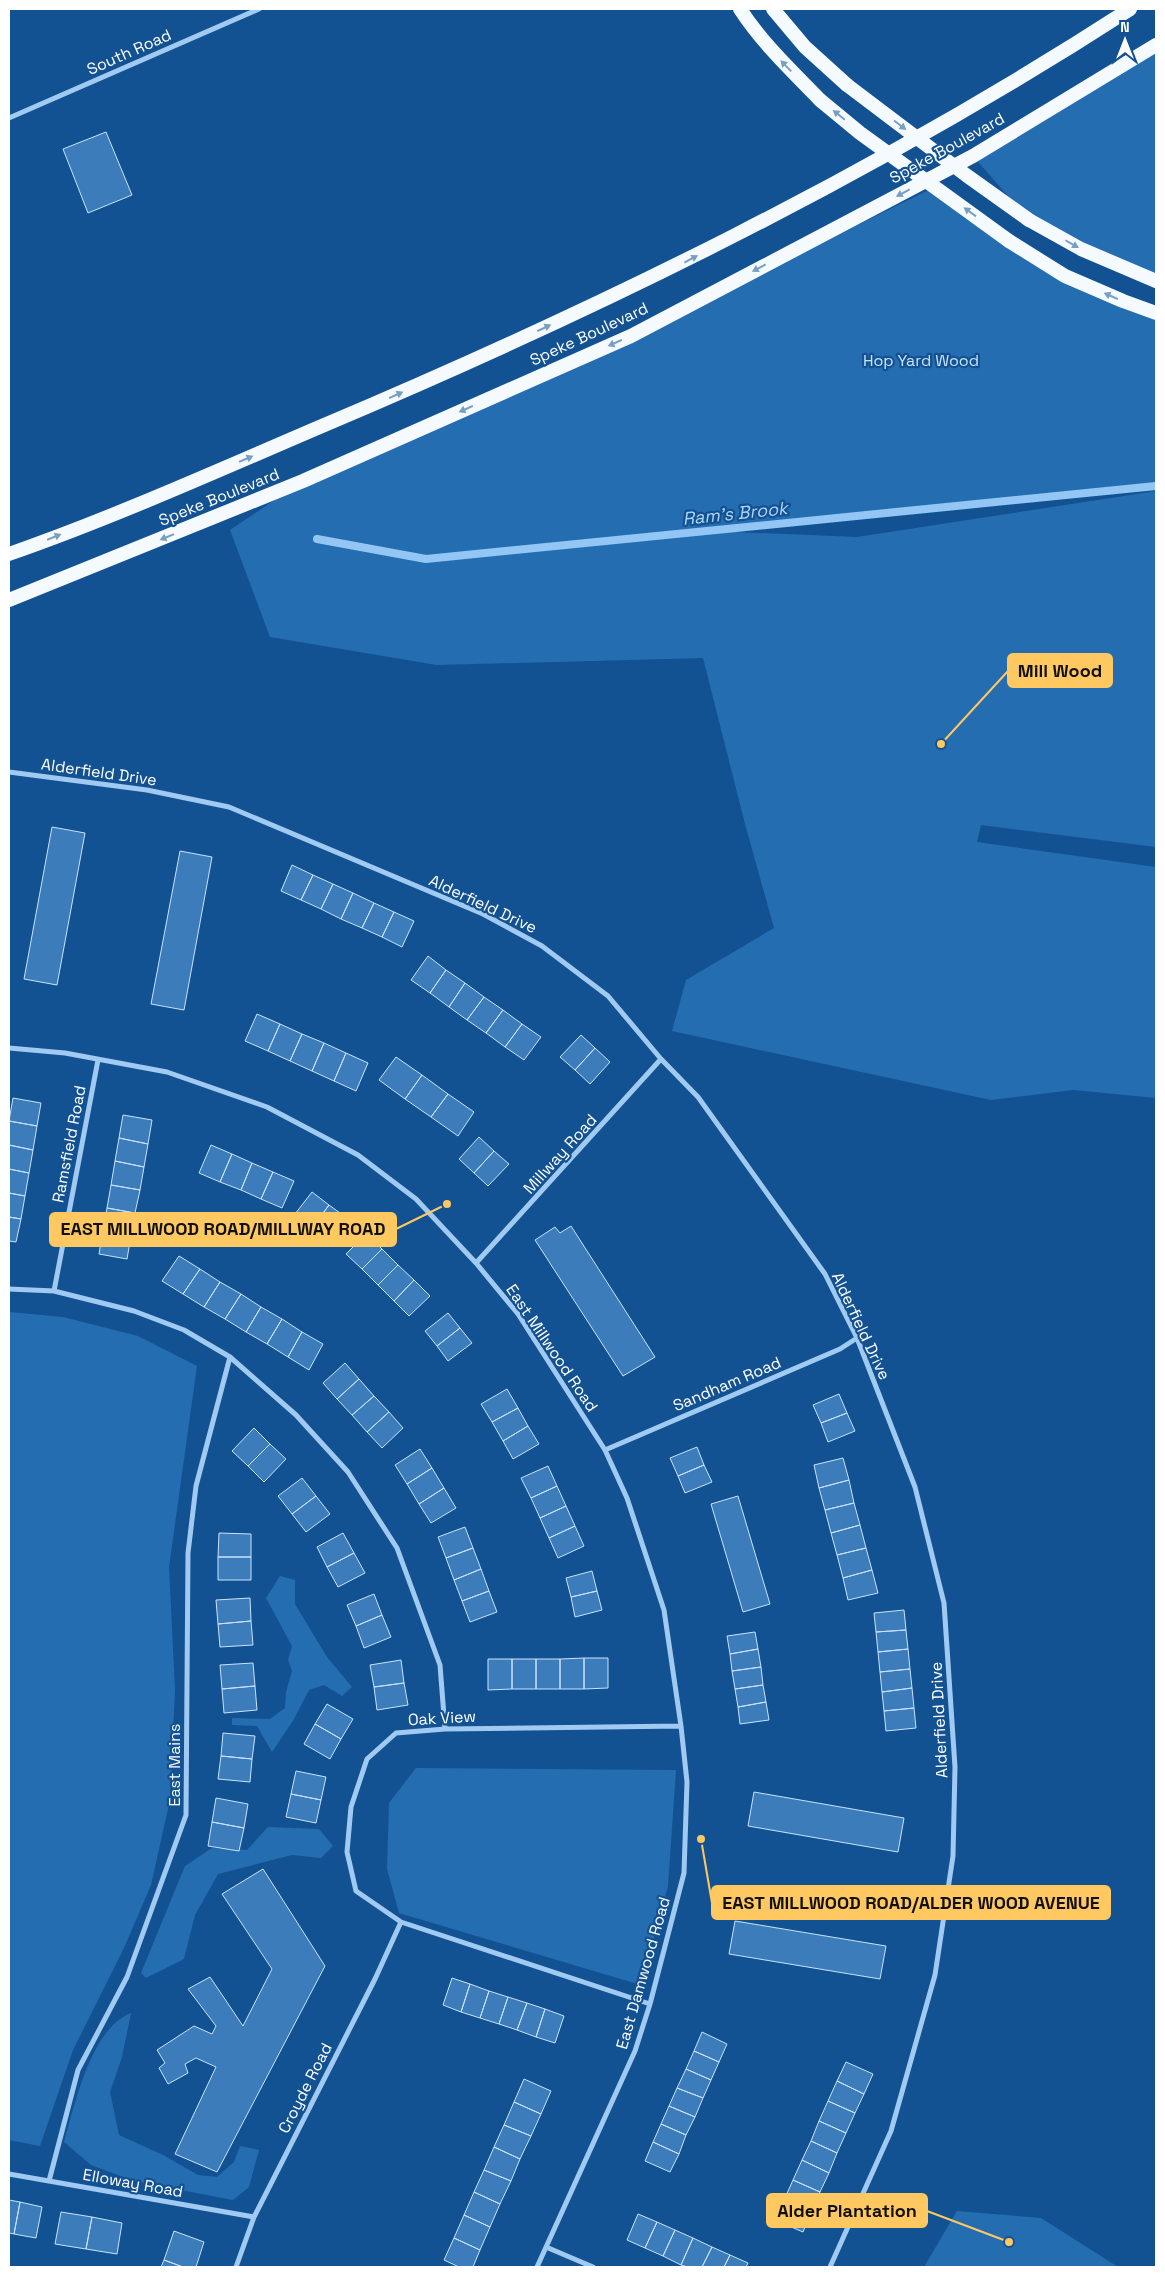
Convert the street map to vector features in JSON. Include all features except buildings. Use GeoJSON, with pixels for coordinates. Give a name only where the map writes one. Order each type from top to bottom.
{"type":"FeatureCollection","features":[{"type":"Feature","properties":{"kind":"highway"},"geometry":{"type":"LineString","coordinates":[[740,9],[750,25],[784,64],[820,100],[860,132],[1009,241],[1066,276],[1123,301],[1156,312]]}},
{"type":"Feature","properties":{"kind":"highway"},"geometry":{"type":"LineString","coordinates":[[773,9],[805,47],[847,84],[966,175],[1029,220],[1081,250],[1156,281]]}},
{"type":"Feature","properties":{"kind":"highway","name":"Speke Boulevard"},"geometry":{"type":"LineString","coordinates":[[9,554],[201,478],[390,397],[675,267],[863,168],[1052,59],[1130,9]]}},
{"type":"Feature","properties":{"kind":"highway","name":"Speke Boulevard"},"geometry":{"type":"LineString","coordinates":[[9,600],[294,485],[631,336],[973,156],[1156,46]]}},
{"type":"Feature","properties":{"kind":"street","name":"South Road"},"geometry":{"type":"LineString","coordinates":[[9,118],[259,9]]}},
{"type":"Feature","properties":{"kind":"street","name":"Alderfield Drive"},"geometry":{"type":"LineString","coordinates":[[9,772],[146,790],[229,807],[483,914],[542,946],[608,996],[661,1059],[698,1097],[825,1274],[857,1338],[915,1487],[944,1603],[956,1767],[953,1846],[936,1975],[891,2131],[830,2267]]}},
{"type":"Feature","properties":{"kind":"street","name":"East Millwood Road"},"geometry":{"type":"LineString","coordinates":[[9,1048],[65,1053],[167,1072],[267,1107],[358,1155],[416,1199],[476,1263],[518,1314],[605,1450],[627,1498],[664,1610],[681,1726]]}},
{"type":"Feature","properties":{"kind":"street","name":"Millway Road"},"geometry":{"type":"LineString","coordinates":[[476,1263],[661,1059]]}},
{"type":"Feature","properties":{"kind":"street","name":"Ramsfield Road"},"geometry":{"type":"LineString","coordinates":[[54,1291],[98,1060]]}},
{"type":"Feature","properties":{"kind":"street"},"geometry":{"type":"LineString","coordinates":[[9,1288],[54,1291],[134,1311],[184,1330],[230,1357],[296,1415],[348,1472],[397,1548],[440,1665],[445,1729]]}},
{"type":"Feature","properties":{"kind":"street","name":"Sandham Road"},"geometry":{"type":"LineString","coordinates":[[605,1450],[840,1348],[857,1338]]}},
{"type":"Feature","properties":{"kind":"street","name":"East Mains"},"geometry":{"type":"LineString","coordinates":[[49,2182],[78,2070],[127,1977],[186,1815],[188,1552],[196,1486],[230,1357]]}},
{"type":"Feature","properties":{"kind":"street","name":"Oak View"},"geometry":{"type":"LineString","coordinates":[[650,2004],[401,1922],[356,1891],[348,1852],[351,1806],[367,1759],[396,1733],[445,1729],[681,1726]]}},
{"type":"Feature","properties":{"kind":"street","name":"East Damwood Road"},"geometry":{"type":"LineString","coordinates":[[537,2267],[635,2051],[650,2004],[684,1873],[687,1782],[681,1726]]}},
{"type":"Feature","properties":{"kind":"street","name":"Croyde Road"},"geometry":{"type":"LineString","coordinates":[[236,2267],[254,2217],[374,1980],[401,1922]]}},
{"type":"Feature","properties":{"kind":"street","name":"Elloway Road"},"geometry":{"type":"LineString","coordinates":[[9,2174],[254,2217]]}},
{"type":"Feature","properties":{"kind":"street"},"geometry":{"type":"LineString","coordinates":[[546,2247],[593,2267]]}},
{"type":"Feature","properties":{"kind":"green space"},"geometry":{"type":"Polygon","coordinates":[[[1156,45],[1156,281],[1029,220],[973,156],[1156,45]]]}},
{"type":"Feature","properties":{"kind":"green space","name":"Hop Yard Wood"},"geometry":{"type":"Polygon","coordinates":[[[935,187],[1065,276],[1156,313],[1156,486],[712,531],[857,537],[1156,491],[1156,847],[981,825],[977,842],[1156,867],[1156,1098],[1073,1090],[991,1100],[672,1031],[686,980],[774,928],[745,824],[703,658],[437,665],[270,637],[230,530],[303,481],[631,336],[935,187]]]}},
{"type":"Feature","properties":{"kind":"green space"},"geometry":{"type":"Polygon","coordinates":[[[9,1312],[63,1317],[138,1336],[197,1366],[169,1567],[175,1690],[170,1800],[151,1885],[124,1948],[73,2050],[40,2146],[9,2140],[9,1312]]]}},
{"type":"Feature","properties":{"kind":"green space"},"geometry":{"type":"Polygon","coordinates":[[[280,1576],[295,1580],[295,1604],[327,1657],[352,1687],[342,1696],[324,1685],[309,1690],[294,1719],[272,1752],[257,1726],[232,1725],[232,1718],[270,1719],[285,1708],[286,1692],[292,1671],[288,1660],[292,1646],[266,1598],[280,1576]]]}},
{"type":"Feature","properties":{"kind":"green space"},"geometry":{"type":"Polygon","coordinates":[[[416,1768],[676,1770],[668,1886],[641,1985],[399,1913],[387,1869],[389,1803],[416,1768]]]}},
{"type":"Feature","properties":{"kind":"green space"},"geometry":{"type":"Polygon","coordinates":[[[268,1827],[319,1829],[333,1846],[321,1858],[292,1855],[218,1874],[195,1915],[184,1959],[146,1978],[141,1973],[185,1866],[212,1848],[247,1850],[268,1827]]]}},
{"type":"Feature","properties":{"kind":"green space"},"geometry":{"type":"Polygon","coordinates":[[[131,2013],[122,2057],[110,2092],[119,2135],[163,2155],[198,2175],[217,2177],[234,2162],[240,2146],[259,2150],[249,2187],[233,2200],[134,2181],[91,2165],[64,2142],[79,2088],[95,2050],[105,2034],[117,2021],[131,2013]]]}},
{"type":"Feature","properties":{"kind":"green space"},"geometry":{"type":"Polygon","coordinates":[[[957,2211],[1041,2218],[1118,2267],[924,2267],[957,2211]]]}},
{"type":"Feature","properties":{"kind":"waterway","name":"Ram's Brook"},"geometry":{"type":"LineString","coordinates":[[317,539],[426,559],[1156,486]]}},
{"type":"Feature","properties":{"kind":"place","name":"Mill Wood"},"geometry":{"type":"Point","coordinates":[941,744]}},
{"type":"Feature","properties":{"kind":"place","name":"EAST MILLWOOD ROAD/MILLWAY ROAD"},"geometry":{"type":"Point","coordinates":[447,1204]}},
{"type":"Feature","properties":{"kind":"place","name":"EAST MILLWOOD ROAD/ALDER WOOD AVENUE"},"geometry":{"type":"Point","coordinates":[701,1839]}},
{"type":"Feature","properties":{"kind":"place","name":"Alder Plantation"},"geometry":{"type":"Point","coordinates":[1009,2242]}}]}
